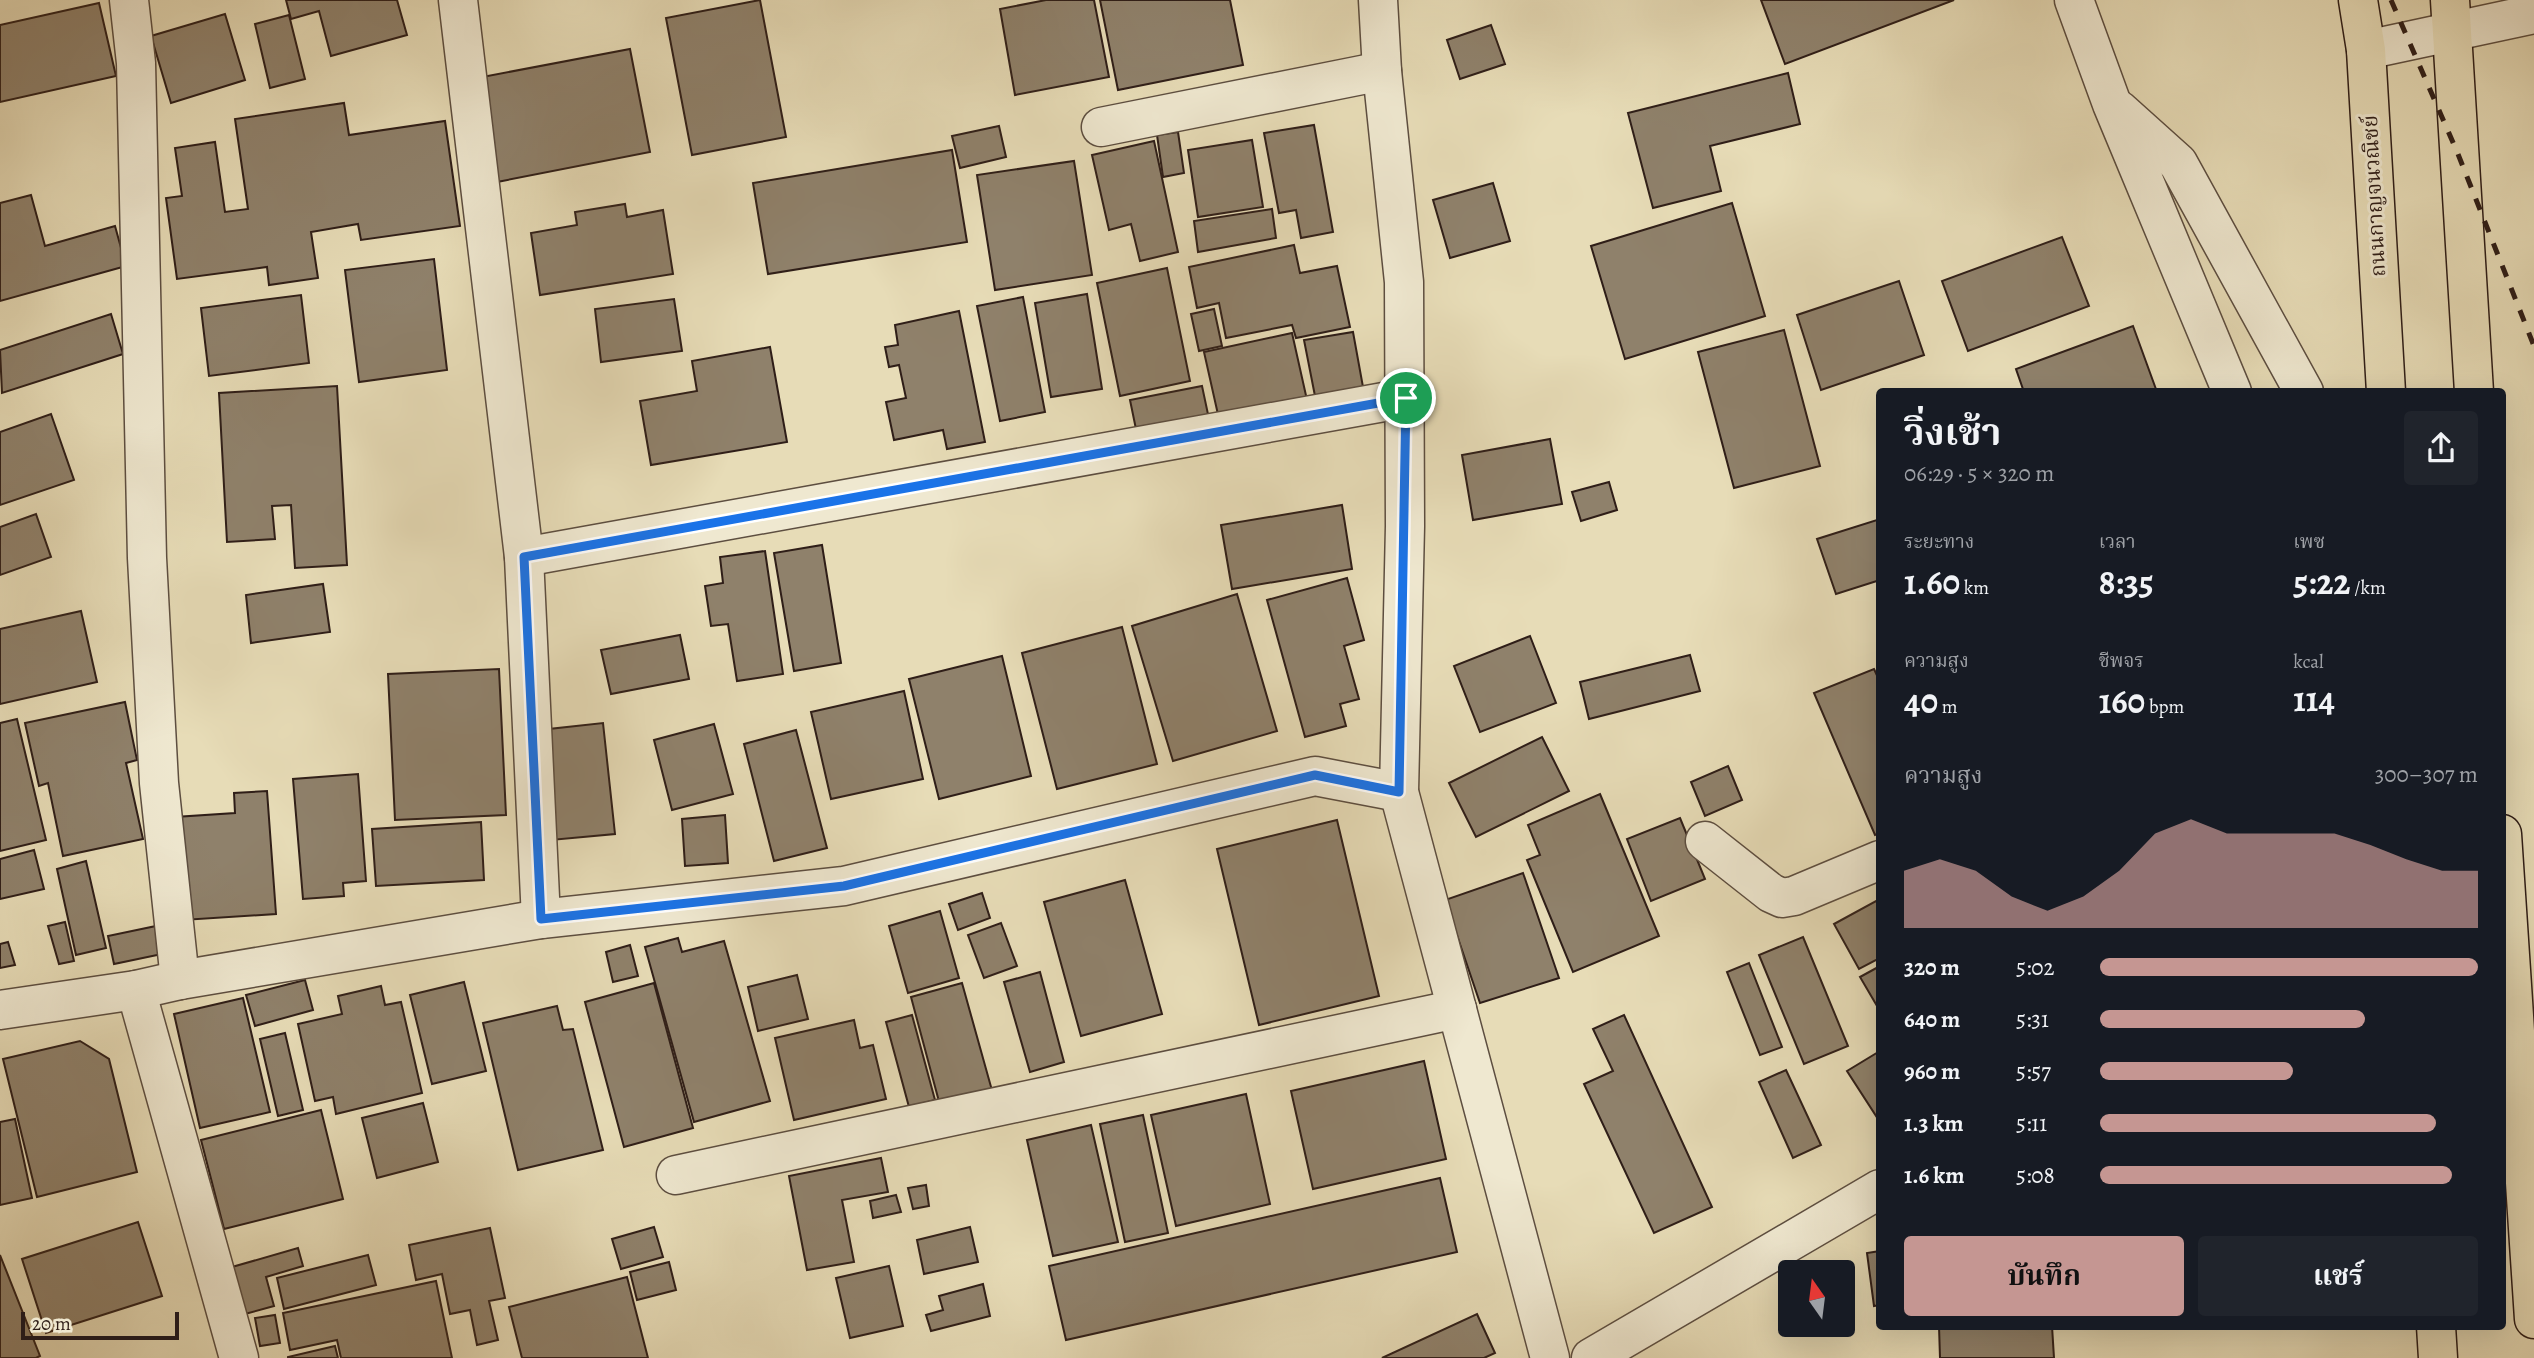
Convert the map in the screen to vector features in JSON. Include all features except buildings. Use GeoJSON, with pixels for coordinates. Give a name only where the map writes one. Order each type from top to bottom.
{"type":"FeatureCollection","features":[{"type":"Feature","properties":{"kind":"highway","name":"ถนนกาญจนวณิชย์"},"geometry":{"type":"LineString","coordinates":[[2358,0],[2366,50],[2386,388]]}},
{"type":"Feature","properties":{"kind":"highway"},"geometry":{"type":"LineString","coordinates":[[2451,15],[2474,388]]}},
{"type":"Feature","properties":{"kind":"highway"},"geometry":{"type":"LineString","coordinates":[[2506,895],[2534,1319]]}},
{"type":"Feature","properties":{"kind":"highway"},"geometry":{"type":"LineString","coordinates":[[2436,1330],[2438,1358]]}},
{"type":"Feature","properties":{"kind":"street"},"geometry":{"type":"LineString","coordinates":[[129,0],[136,62],[147,558],[159,783],[180,980]]}},
{"type":"Feature","properties":{"kind":"street"},"geometry":{"type":"LineString","coordinates":[[458,0],[524,557],[541,919]]}},
{"type":"Feature","properties":{"kind":"street"},"geometry":{"type":"LineString","coordinates":[[1378,0],[1382,71],[1404,282],[1406,398],[1399,792],[1550,1358]]}},
{"type":"Feature","properties":{"kind":"street"},"geometry":{"type":"LineString","coordinates":[[2074,0],[2112,104],[2230,388]]}},
{"type":"Feature","properties":{"kind":"street"},"geometry":{"type":"LineString","coordinates":[[2366,50],[2451,15],[2534,14]]}},
{"type":"Feature","properties":{"kind":"street"},"geometry":{"type":"LineString","coordinates":[[1101,127],[1382,71]]}},
{"type":"Feature","properties":{"kind":"street"},"geometry":{"type":"LineString","coordinates":[[2112,104],[2178,163],[2302,388]]}},
{"type":"Feature","properties":{"kind":"street"},"geometry":{"type":"LineString","coordinates":[[524,557],[1406,398]]}},
{"type":"Feature","properties":{"kind":"street"},"geometry":{"type":"LineString","coordinates":[[0,1010],[136,990],[180,980],[541,919],[844,886],[1315,775],[1399,792]]}},
{"type":"Feature","properties":{"kind":"street"},"geometry":{"type":"LineString","coordinates":[[1705,841],[1771,893],[1782,898],[1794,896],[1876,862]]}},
{"type":"Feature","properties":{"kind":"street"},"geometry":{"type":"LineString","coordinates":[[136,990],[239,1358]]}},
{"type":"Feature","properties":{"kind":"street"},"geometry":{"type":"LineString","coordinates":[[676,1175],[1457,1009]]}},
{"type":"Feature","properties":{"kind":"street"},"geometry":{"type":"LineString","coordinates":[[1591,1358],[1876,1191]]}},
{"type":"Feature","properties":{"kind":"railway"},"geometry":{"type":"LineString","coordinates":[[2391,0],[2458,154],[2534,346]]}},
{"type":"Feature","properties":{"kind":"route"},"geometry":{"type":"LineString","coordinates":[[1406,398],[1399,792],[1315,775],[844,886],[541,919],[524,557],[1406,398]]}}]}
